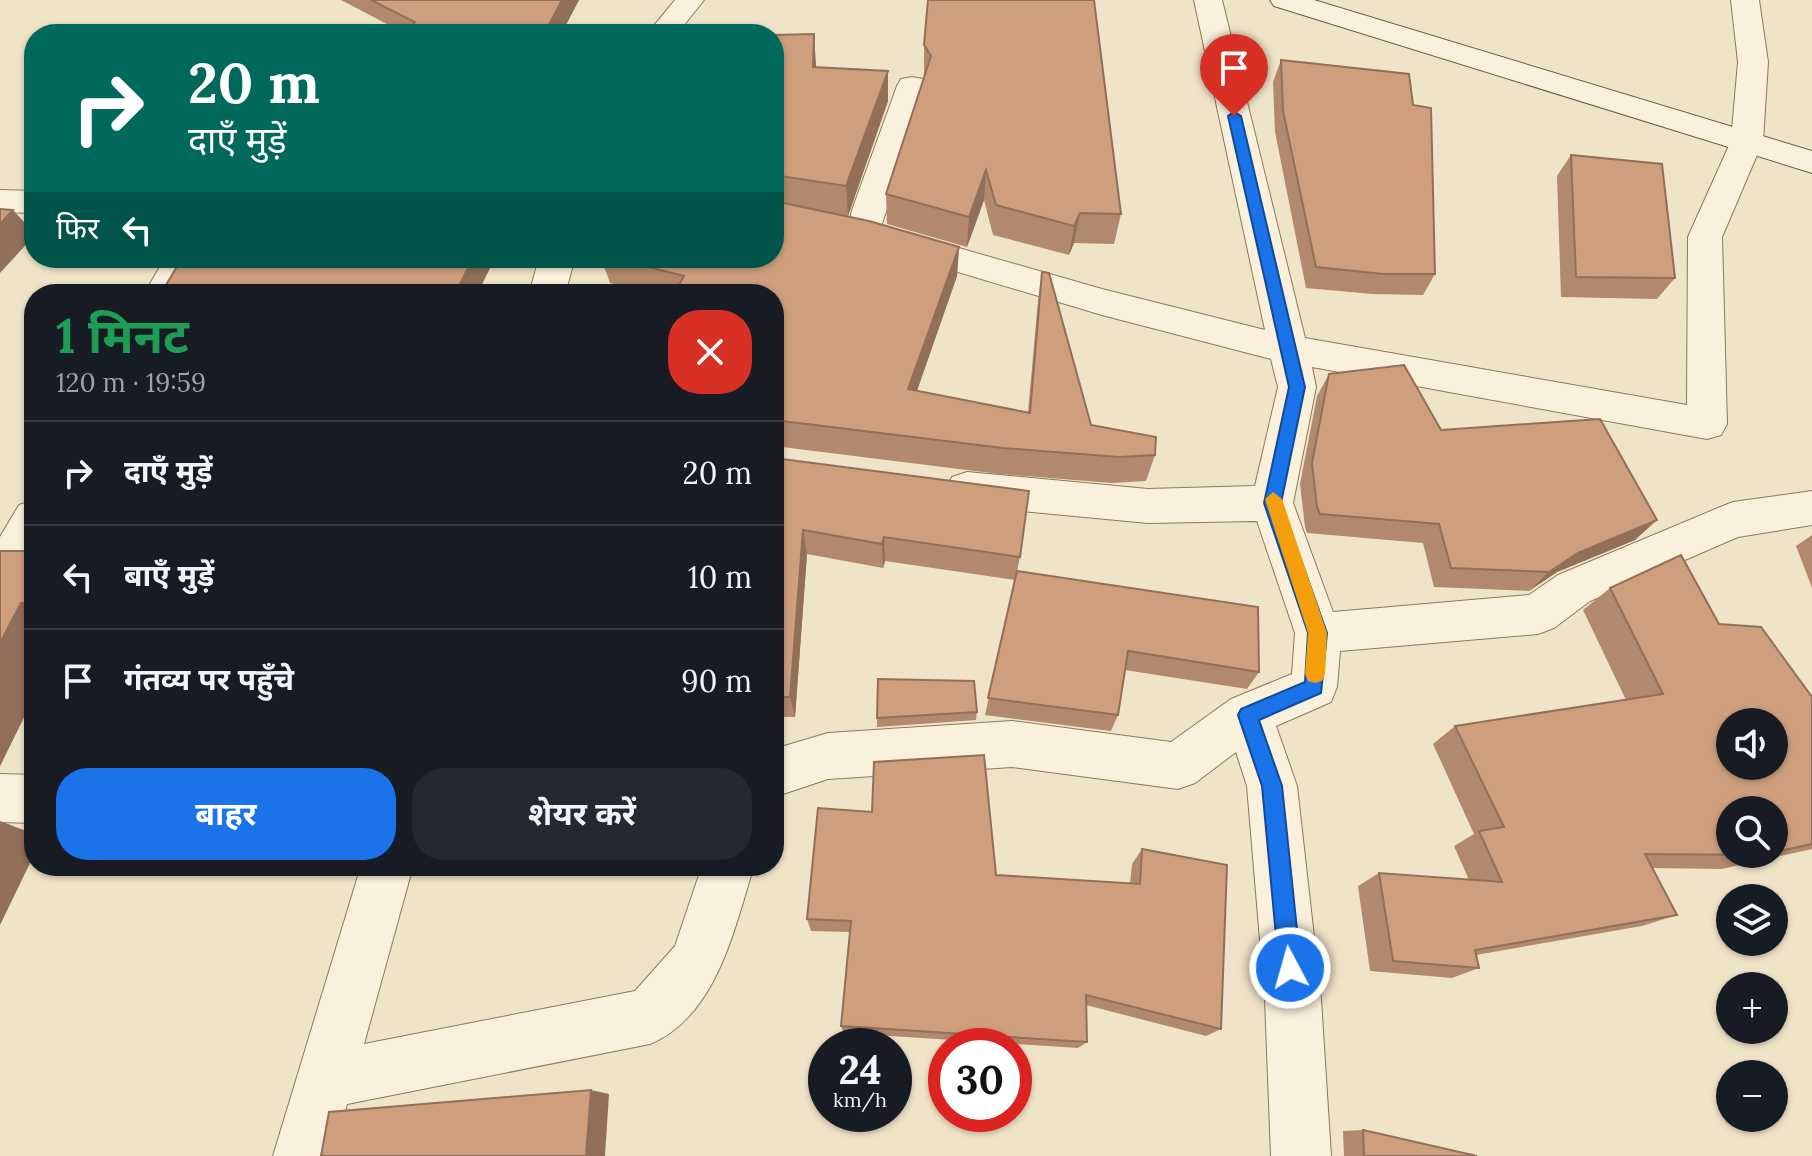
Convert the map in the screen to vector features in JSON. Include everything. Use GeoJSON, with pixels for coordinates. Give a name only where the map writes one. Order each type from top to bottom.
{"type":"FeatureCollection","features":[{"type":"Feature","properties":{"kind":"street"},"geometry":{"type":"LineString","coordinates":[[670,24],[690,0]]}},
{"type":"Feature","properties":{"kind":"street"},"geometry":{"type":"LineString","coordinates":[[784,770],[828,756],[1012,744],[1178,766],[1248,715],[1314,687],[1318,633],[1272,503],[1297,387],[1208,0]]}},
{"type":"Feature","properties":{"kind":"street"},"geometry":{"type":"LineString","coordinates":[[1284,0],[1812,162]]}},
{"type":"Feature","properties":{"kind":"street"},"geometry":{"type":"LineString","coordinates":[[912,86],[869,210],[849,231],[1102,302],[1287,349],[1707,424],[1705,237],[1747,141],[1753,62],[1745,0]]}},
{"type":"Feature","properties":{"kind":"street"},"geometry":{"type":"LineString","coordinates":[[0,201],[24,202]]}},
{"type":"Feature","properties":{"kind":"street"},"geometry":{"type":"LineString","coordinates":[[924,484],[999,494],[1148,506],[1272,503]]}},
{"type":"Feature","properties":{"kind":"street"},"geometry":{"type":"LineString","coordinates":[[1318,633],[1538,614],[1574,588],[1733,520],[1812,508]]}},
{"type":"Feature","properties":{"kind":"street"},"geometry":{"type":"LineString","coordinates":[[0,576],[24,534]]}},
{"type":"Feature","properties":{"kind":"street"},"geometry":{"type":"LineString","coordinates":[[1248,715],[1272,786],[1293,999],[1301,1156]]}},
{"type":"Feature","properties":{"kind":"street"},"geometry":{"type":"LineString","coordinates":[[0,798],[24,799]]}},
{"type":"Feature","properties":{"kind":"street"},"geometry":{"type":"LineString","coordinates":[[303,1156],[384,876]]}},
{"type":"Feature","properties":{"kind":"street"},"geometry":{"type":"LineString","coordinates":[[325,1080],[650,1016],[696,963],[725,876]]}},
{"type":"Feature","properties":{"kind":"building"},"geometry":{"type":"Polygon","coordinates":[[[371,0],[562,0],[549,24],[414,24],[415,22],[371,0]]]}},
{"type":"Feature","properties":{"kind":"building"},"geometry":{"type":"Polygon","coordinates":[[[928,0],[1094,0],[1121,214],[1080,213],[1074,226],[996,205],[986,170],[969,217],[886,194],[931,56],[924,45],[928,0]]]}},
{"type":"Feature","properties":{"kind":"building"},"geometry":{"type":"Polygon","coordinates":[[[814,34],[813,67],[888,71],[846,186],[784,177],[784,35],[814,34]]]}},
{"type":"Feature","properties":{"kind":"building"},"geometry":{"type":"Polygon","coordinates":[[[1281,60],[1409,74],[1413,105],[1431,108],[1435,274],[1383,274],[1316,267],[1283,111],[1281,60]]]}},
{"type":"Feature","properties":{"kind":"building"},"geometry":{"type":"Polygon","coordinates":[[[1571,155],[1662,164],[1675,278],[1576,277],[1571,155]]]}},
{"type":"Feature","properties":{"kind":"building"},"geometry":{"type":"Polygon","coordinates":[[[784,203],[869,221],[959,247],[908,389],[1030,413],[1042,272],[1049,273],[1091,425],[1156,437],[1155,455],[1119,457],[1003,448],[784,421],[784,284],[680,284],[684,276],[652,268],[784,268],[784,203]]]}},
{"type":"Feature","properties":{"kind":"building"},"geometry":{"type":"Polygon","coordinates":[[[0,209],[13,210],[0,224],[0,209]]]}},
{"type":"Feature","properties":{"kind":"building"},"geometry":{"type":"Polygon","coordinates":[[[176,268],[468,268],[460,284],[167,284],[176,268]]]}},
{"type":"Feature","properties":{"kind":"building"},"geometry":{"type":"Polygon","coordinates":[[[1404,365],[1441,430],[1600,419],[1657,520],[1578,553],[1549,572],[1451,568],[1439,524],[1320,514],[1312,463],[1329,374],[1404,365]]]}},
{"type":"Feature","properties":{"kind":"building"},"geometry":{"type":"Polygon","coordinates":[[[784,459],[1029,491],[1020,557],[884,537],[882,544],[803,530],[790,697],[784,697],[784,459]]]}},
{"type":"Feature","properties":{"kind":"building"},"geometry":{"type":"Polygon","coordinates":[[[0,551],[24,551],[24,603],[21,603],[0,643],[0,551]]]}},
{"type":"Feature","properties":{"kind":"building"},"geometry":{"type":"Polygon","coordinates":[[[1681,555],[1719,624],[1761,627],[1812,697],[1812,844],[1788,849],[1788,796],[1716,796],[1716,855],[1645,854],[1677,915],[1475,950],[1479,968],[1393,961],[1379,873],[1502,882],[1479,831],[1504,827],[1455,726],[1663,694],[1610,588],[1681,555]]]}},
{"type":"Feature","properties":{"kind":"building"},"geometry":{"type":"Polygon","coordinates":[[[1017,571],[1258,607],[1259,672],[1128,651],[1118,715],[988,698],[1017,571]]]}},
{"type":"Feature","properties":{"kind":"building"},"geometry":{"type":"Polygon","coordinates":[[[878,679],[974,681],[977,712],[877,718],[878,679]]]}},
{"type":"Feature","properties":{"kind":"building"},"geometry":{"type":"Polygon","coordinates":[[[984,755],[996,875],[1140,884],[1142,849],[1227,865],[1221,1029],[1086,995],[1087,1042],[1032,1038],[1032,1028],[928,1028],[928,1032],[912,1031],[912,1028],[841,1026],[851,921],[807,919],[818,808],[872,812],[874,762],[984,755]]]}},
{"type":"Feature","properties":{"kind":"building"},"geometry":{"type":"Polygon","coordinates":[[[591,1090],[586,1156],[321,1156],[329,1112],[591,1090]]]}},
{"type":"Feature","properties":{"kind":"building"},"geometry":{"type":"Polygon","coordinates":[[[1363,1130],[1477,1156],[1364,1156],[1363,1130]]]}},
{"type":"Feature","properties":{"kind":"slow traffic"},"geometry":{"type":"LineString","coordinates":[[1273,499],[1318,633],[1315,674]]}},
{"type":"Feature","properties":{"kind":"route"},"geometry":{"type":"LineString","coordinates":[[1234,116],[1297,387],[1272,503],[1318,633],[1314,687],[1248,715],[1272,786],[1290,968]]}}]}
